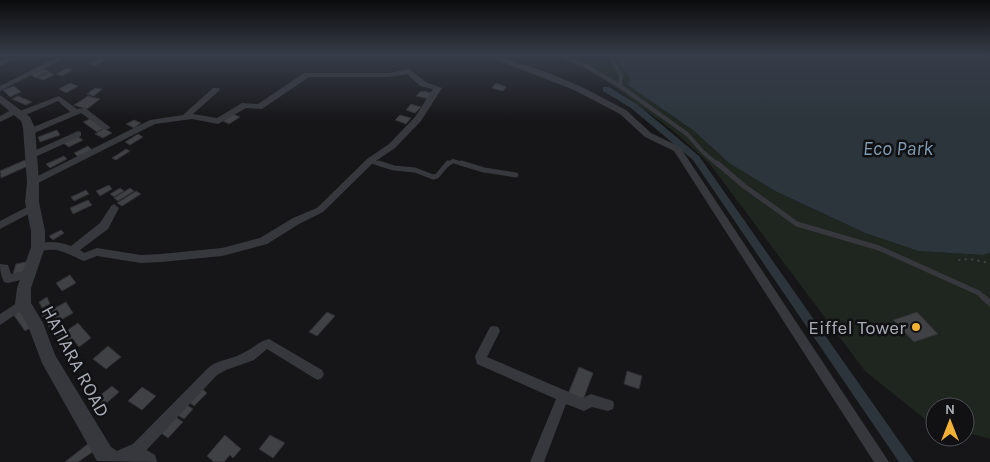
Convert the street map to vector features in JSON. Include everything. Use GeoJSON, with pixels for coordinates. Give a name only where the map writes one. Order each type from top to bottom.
{"type":"FeatureCollection","features":[{"type":"Feature","properties":{"kind":"street"},"geometry":{"type":"LineString","coordinates":[[0,89],[23,78]]}},
{"type":"Feature","properties":{"kind":"street"},"geometry":{"type":"LineString","coordinates":[[34,182],[144,125],[186,116],[221,121],[244,105],[260,107],[302,78]]}},
{"type":"Feature","properties":{"kind":"street"},"geometry":{"type":"LineString","coordinates":[[38,247],[55,244],[73,250],[84,258],[97,252],[141,259],[222,252],[263,241],[296,220],[320,210],[370,160],[392,146],[418,120],[438,88],[423,84],[416,78]]}},
{"type":"Feature","properties":{"kind":"street"},"geometry":{"type":"LineString","coordinates":[[552,78],[577,88],[623,112],[648,135],[677,149],[882,462]]}},
{"type":"Feature","properties":{"kind":"street"},"geometry":{"type":"LineString","coordinates":[[186,116],[216,90]]}},
{"type":"Feature","properties":{"kind":"street","name":"HATIARA ROAD"},"geometry":{"type":"LineString","coordinates":[[0,98],[28,121],[34,182],[33,208],[38,231],[38,247],[24,288],[23,304],[35,323],[48,358],[104,454],[116,461],[125,459],[135,452]]}},
{"type":"Feature","properties":{"kind":"street"},"geometry":{"type":"LineString","coordinates":[[0,119],[59,98],[75,112]]}},
{"type":"Feature","properties":{"kind":"street"},"geometry":{"type":"LineString","coordinates":[[29,132],[83,110],[106,127]]}},
{"type":"Feature","properties":{"kind":"street"},"geometry":{"type":"LineString","coordinates":[[30,156],[78,134]]}},
{"type":"Feature","properties":{"kind":"street"},"geometry":{"type":"LineString","coordinates":[[0,225],[33,208]]}},
{"type":"Feature","properties":{"kind":"street"},"geometry":{"type":"LineString","coordinates":[[73,250],[104,226],[114,208]]}},
{"type":"Feature","properties":{"kind":"street"},"geometry":{"type":"LineString","coordinates":[[0,268],[4,268],[8,279],[29,274]]}},
{"type":"Feature","properties":{"kind":"street"},"geometry":{"type":"LineString","coordinates":[[0,320],[23,304]]}},
{"type":"Feature","properties":{"kind":"street"},"geometry":{"type":"LineString","coordinates":[[494,331],[481,356],[481,360],[584,405],[591,400],[608,405]]}},
{"type":"Feature","properties":{"kind":"street"},"geometry":{"type":"LineString","coordinates":[[148,462],[135,452],[212,371],[226,363],[250,356],[263,344],[270,344],[318,374]]}},
{"type":"Feature","properties":{"kind":"street"},"geometry":{"type":"LineString","coordinates":[[537,462],[563,396]]}},
{"type":"Feature","properties":{"kind":"lane"},"geometry":{"type":"LineString","coordinates":[[606,78],[687,134],[704,152],[744,186],[797,224],[879,248],[979,293],[990,303]]}},
{"type":"Feature","properties":{"kind":"lane"},"geometry":{"type":"LineString","coordinates":[[620,86],[621,78]]}},
{"type":"Feature","properties":{"kind":"lane"},"geometry":{"type":"LineString","coordinates":[[370,160],[394,168],[415,170],[433,177],[437,176],[449,162],[453,161],[484,170],[516,175]]}},
{"type":"Feature","properties":{"kind":"path"},"geometry":{"type":"LineString","coordinates":[[958,260],[970,259],[990,263]]}},
{"type":"Feature","properties":{"kind":"shaded area"},"geometry":{"type":"Polygon","coordinates":[[[601,78],[629,78],[628,85],[694,131],[729,163],[775,191],[865,233],[918,251],[983,255],[990,253],[990,439],[975,435],[975,397],[925,397],[925,419],[865,371],[709,163],[676,133],[601,78]]]}},
{"type":"Feature","properties":{"kind":"water","name":"Eco Park"},"geometry":{"type":"Polygon","coordinates":[[[629,78],[990,78],[990,253],[983,255],[918,251],[865,233],[775,191],[729,163],[694,131],[628,85],[629,78]]]}},
{"type":"Feature","properties":{"kind":"building"},"geometry":{"type":"Polygon","coordinates":[[[70,83],[78,86],[66,93],[59,89],[70,83]]]}},
{"type":"Feature","properties":{"kind":"building"},"geometry":{"type":"Polygon","coordinates":[[[496,83],[506,87],[503,91],[492,88],[496,83]]]}},
{"type":"Feature","properties":{"kind":"building"},"geometry":{"type":"Polygon","coordinates":[[[14,86],[21,92],[10,97],[3,90],[14,86]]]}},
{"type":"Feature","properties":{"kind":"building"},"geometry":{"type":"Polygon","coordinates":[[[95,88],[102,89],[94,96],[87,94],[95,88]]]}},
{"type":"Feature","properties":{"kind":"building"},"geometry":{"type":"Polygon","coordinates":[[[421,91],[433,93],[429,99],[416,96],[421,91]]]}},
{"type":"Feature","properties":{"kind":"building"},"geometry":{"type":"Polygon","coordinates":[[[18,96],[32,102],[26,105],[12,99],[18,96]]]}},
{"type":"Feature","properties":{"kind":"building"},"geometry":{"type":"Polygon","coordinates":[[[88,96],[100,99],[87,109],[74,105],[88,96]]]}},
{"type":"Feature","properties":{"kind":"building"},"geometry":{"type":"Polygon","coordinates":[[[411,104],[421,107],[415,113],[406,110],[411,104]]]}},
{"type":"Feature","properties":{"kind":"building"},"geometry":{"type":"Polygon","coordinates":[[[233,114],[240,117],[229,124],[223,121],[233,114]]]}},
{"type":"Feature","properties":{"kind":"building"},"geometry":{"type":"Polygon","coordinates":[[[400,115],[411,118],[406,124],[395,120],[400,115]]]}},
{"type":"Feature","properties":{"kind":"building"},"geometry":{"type":"Polygon","coordinates":[[[92,118],[106,127],[97,132],[83,122],[92,118]]]}},
{"type":"Feature","properties":{"kind":"building"},"geometry":{"type":"Polygon","coordinates":[[[134,120],[141,123],[134,128],[126,124],[134,120]]]}},
{"type":"Feature","properties":{"kind":"building"},"geometry":{"type":"Polygon","coordinates":[[[104,128],[112,133],[103,138],[95,134],[104,128]]]}},
{"type":"Feature","properties":{"kind":"building"},"geometry":{"type":"Polygon","coordinates":[[[57,130],[60,135],[40,142],[38,137],[57,130]]]}},
{"type":"Feature","properties":{"kind":"building"},"geometry":{"type":"Polygon","coordinates":[[[138,134],[143,137],[130,145],[125,142],[138,134]]]}},
{"type":"Feature","properties":{"kind":"building"},"geometry":{"type":"Polygon","coordinates":[[[77,136],[83,140],[69,147],[63,143],[77,136]]]}},
{"type":"Feature","properties":{"kind":"building"},"geometry":{"type":"Polygon","coordinates":[[[88,146],[93,151],[79,158],[74,153],[88,146]]]}},
{"type":"Feature","properties":{"kind":"building"},"geometry":{"type":"Polygon","coordinates":[[[126,149],[130,151],[116,160],[112,158],[126,149]]]}},
{"type":"Feature","properties":{"kind":"building"},"geometry":{"type":"Polygon","coordinates":[[[64,156],[67,159],[50,168],[46,164],[64,156]]]}},
{"type":"Feature","properties":{"kind":"building"},"geometry":{"type":"Polygon","coordinates":[[[25,160],[28,166],[1,178],[0,171],[25,160]]]}},
{"type":"Feature","properties":{"kind":"building"},"geometry":{"type":"Polygon","coordinates":[[[109,185],[112,189],[100,196],[96,191],[109,185]]]}},
{"type":"Feature","properties":{"kind":"building"},"geometry":{"type":"Polygon","coordinates":[[[120,188],[124,191],[114,197],[110,194],[120,188]]]}},
{"type":"Feature","properties":{"kind":"building"},"geometry":{"type":"Polygon","coordinates":[[[130,188],[134,191],[118,201],[114,198],[130,188]]]}},
{"type":"Feature","properties":{"kind":"building"},"geometry":{"type":"Polygon","coordinates":[[[86,190],[89,194],[74,201],[71,197],[86,190]]]}},
{"type":"Feature","properties":{"kind":"building"},"geometry":{"type":"Polygon","coordinates":[[[136,191],[141,194],[122,206],[117,203],[136,191]]]}},
{"type":"Feature","properties":{"kind":"building"},"geometry":{"type":"Polygon","coordinates":[[[88,200],[92,205],[73,214],[70,208],[88,200]]]}},
{"type":"Feature","properties":{"kind":"building"},"geometry":{"type":"Polygon","coordinates":[[[61,230],[64,233],[53,240],[49,236],[61,230]]]}},
{"type":"Feature","properties":{"kind":"building"},"geometry":{"type":"Polygon","coordinates":[[[30,261],[27,271],[13,274],[16,264],[30,261]]]}},
{"type":"Feature","properties":{"kind":"building"},"geometry":{"type":"Polygon","coordinates":[[[70,275],[76,283],[62,291],[56,283],[70,275]]]}},
{"type":"Feature","properties":{"kind":"building"},"geometry":{"type":"Polygon","coordinates":[[[47,297],[50,304],[42,308],[39,302],[47,297]]]}},
{"type":"Feature","properties":{"kind":"building"},"geometry":{"type":"Polygon","coordinates":[[[66,302],[73,313],[49,327],[42,315],[66,302]]]}},
{"type":"Feature","properties":{"kind":"building"},"geometry":{"type":"Polygon","coordinates":[[[22,309],[34,326],[25,331],[13,314],[22,309]]]}},
{"type":"Feature","properties":{"kind":"building"},"geometry":{"type":"Polygon","coordinates":[[[327,312],[335,316],[317,336],[309,332],[327,312]]]}},
{"type":"Feature","properties":{"kind":"building","name":"Eiffel Tower"},"geometry":{"type":"Polygon","coordinates":[[[917,312],[938,334],[914,342],[893,320],[917,312]]]}},
{"type":"Feature","properties":{"kind":"building"},"geometry":{"type":"Polygon","coordinates":[[[78,323],[91,338],[79,347],[72,338],[62,345],[56,338],[78,323]]]}},
{"type":"Feature","properties":{"kind":"building"},"geometry":{"type":"Polygon","coordinates":[[[108,346],[121,357],[106,369],[93,359],[108,346]]]}},
{"type":"Feature","properties":{"kind":"building"},"geometry":{"type":"Polygon","coordinates":[[[579,367],[593,373],[583,400],[568,394],[579,367]]]}},
{"type":"Feature","properties":{"kind":"building"},"geometry":{"type":"Polygon","coordinates":[[[627,371],[642,376],[639,389],[624,384],[627,371]]]}},
{"type":"Feature","properties":{"kind":"building"},"geometry":{"type":"Polygon","coordinates":[[[112,386],[119,392],[101,408],[93,401],[112,386]]]}},
{"type":"Feature","properties":{"kind":"building"},"geometry":{"type":"Polygon","coordinates":[[[142,387],[156,396],[142,410],[128,401],[142,387]]]}},
{"type":"Feature","properties":{"kind":"building"},"geometry":{"type":"Polygon","coordinates":[[[200,387],[207,393],[194,406],[186,400],[200,387]]]}},
{"type":"Feature","properties":{"kind":"building"},"geometry":{"type":"Polygon","coordinates":[[[184,403],[193,409],[184,419],[174,413],[184,403]]]}},
{"type":"Feature","properties":{"kind":"building"},"geometry":{"type":"Polygon","coordinates":[[[173,415],[183,422],[168,438],[158,431],[173,415]]]}},
{"type":"Feature","properties":{"kind":"building"},"geometry":{"type":"Polygon","coordinates":[[[225,435],[241,449],[233,458],[230,455],[224,462],[214,462],[207,456],[225,435]]]}},
{"type":"Feature","properties":{"kind":"building"},"geometry":{"type":"Polygon","coordinates":[[[270,435],[285,443],[273,458],[259,449],[270,435]]]}},
{"type":"Feature","properties":{"kind":"building"},"geometry":{"type":"Polygon","coordinates":[[[89,443],[94,451],[78,462],[65,462],[89,443]]]}},
{"type":"Feature","properties":{"kind":"waterway"},"geometry":{"type":"LineString","coordinates":[[606,89],[634,106],[696,158],[907,462]]}},
{"type":"Feature","properties":{"kind":"place","name":"Eiffel Tower"},"geometry":{"type":"Point","coordinates":[916,327]}}]}
